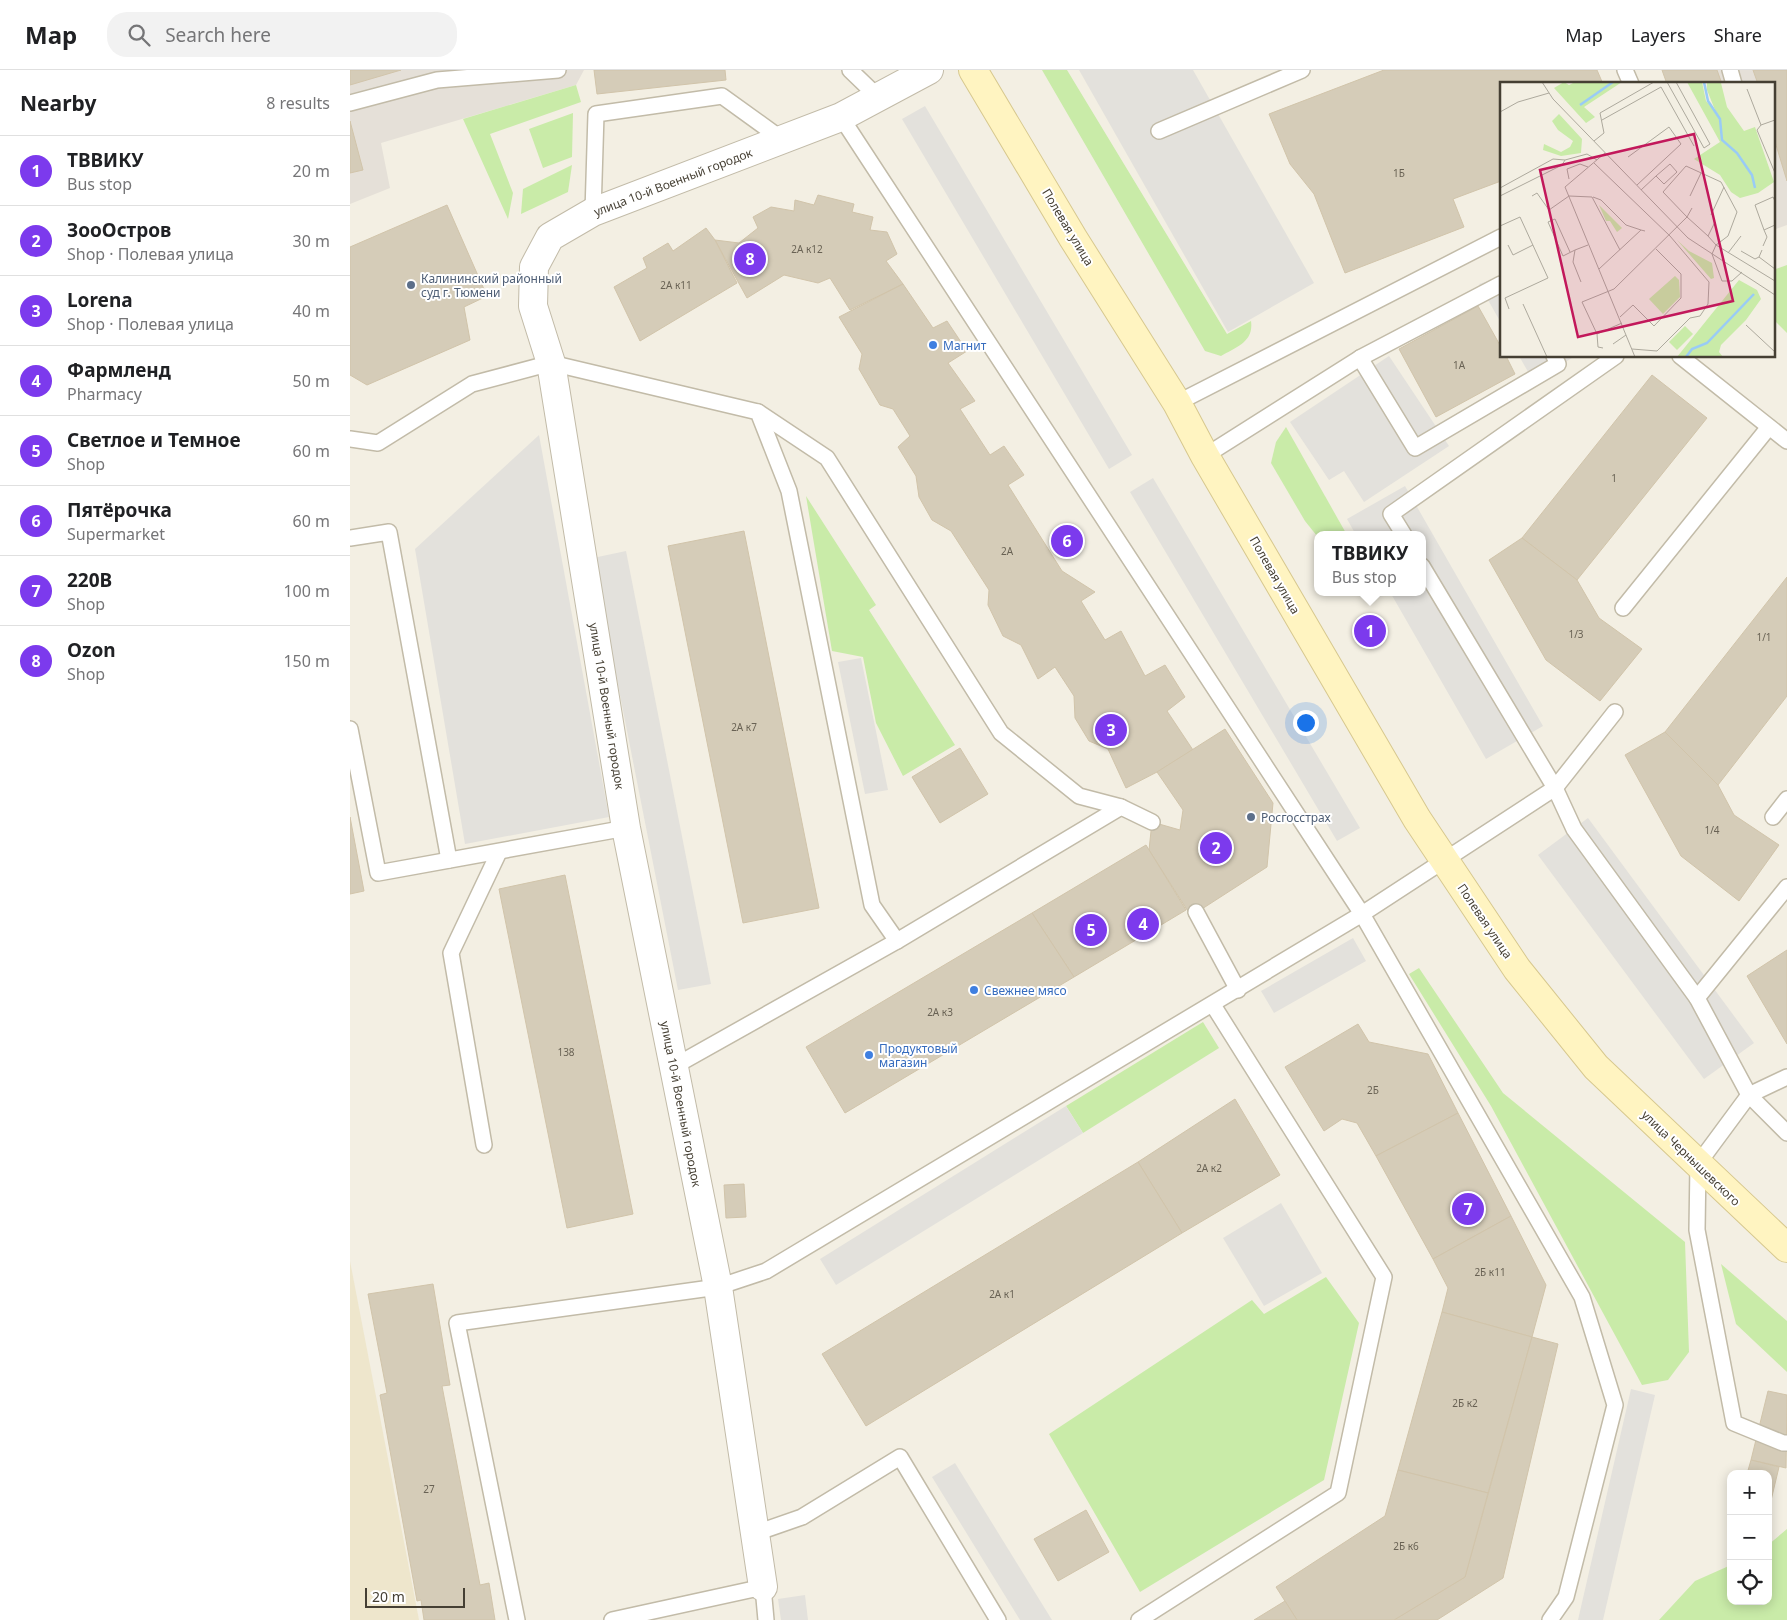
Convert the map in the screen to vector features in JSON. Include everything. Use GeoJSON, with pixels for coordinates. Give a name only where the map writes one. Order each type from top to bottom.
{"type":"FeatureCollection","features":[{"type":"Feature","properties":{"kind":"street","name":"улица 10-й Военный городок"},"geometry":{"type":"LineString","coordinates":[[763,1587],[718,1287],[626,828],[550,363],[533,306],[534,266],[550,237],[593,212],[841,117],[929,70]]}},
{"type":"Feature","properties":{"kind":"street","name":"Полевая улица"},"geometry":{"type":"LineString","coordinates":[[973,70],[1073,238],[1177,404],[1205,456],[1417,819],[1517,969],[1596,1067]]}},
{"type":"Feature","properties":{"kind":"street","name":"улица Чернышевского"},"geometry":{"type":"LineString","coordinates":[[1596,1067],[1787,1248]]}},
{"type":"Feature","properties":{"kind":"lane"},"geometry":{"type":"LineString","coordinates":[[350,104],[437,80],[558,70]]}},
{"type":"Feature","properties":{"kind":"lane"},"geometry":{"type":"LineString","coordinates":[[850,70],[878,97]]}},
{"type":"Feature","properties":{"kind":"lane"},"geometry":{"type":"LineString","coordinates":[[1159,131],[1302,70]]}},
{"type":"Feature","properties":{"kind":"lane"},"geometry":{"type":"LineString","coordinates":[[1625,70],[1630,82]]}},
{"type":"Feature","properties":{"kind":"lane"},"geometry":{"type":"LineString","coordinates":[[593,212],[596,114],[722,96],[782,140]]}},
{"type":"Feature","properties":{"kind":"lane"},"geometry":{"type":"LineString","coordinates":[[841,117],[1362,914],[1582,1297],[1615,1405],[1566,1597],[1550,1620]]}},
{"type":"Feature","properties":{"kind":"lane"},"geometry":{"type":"LineString","coordinates":[[1177,404],[1500,237]]}},
{"type":"Feature","properties":{"kind":"lane"},"geometry":{"type":"LineString","coordinates":[[1205,456],[1360,358],[1500,285]]}},
{"type":"Feature","properties":{"kind":"lane"},"geometry":{"type":"LineString","coordinates":[[1360,358],[1415,448],[1558,364],[1555,358]]}},
{"type":"Feature","properties":{"kind":"lane"},"geometry":{"type":"LineString","coordinates":[[1402,531],[1391,514],[1613,358]]}},
{"type":"Feature","properties":{"kind":"lane"},"geometry":{"type":"LineString","coordinates":[[1683,358],[1787,441]]}},
{"type":"Feature","properties":{"kind":"lane"},"geometry":{"type":"LineString","coordinates":[[350,439],[378,442],[472,384],[550,363],[758,412],[827,458],[1001,733],[1079,796],[1121,807],[1152,822]]}},
{"type":"Feature","properties":{"kind":"lane"},"geometry":{"type":"LineString","coordinates":[[758,412],[789,491],[872,905],[897,941]]}},
{"type":"Feature","properties":{"kind":"lane"},"geometry":{"type":"LineString","coordinates":[[1623,608],[1769,427]]}},
{"type":"Feature","properties":{"kind":"lane"},"geometry":{"type":"LineString","coordinates":[[350,538],[389,532],[449,860]]}},
{"type":"Feature","properties":{"kind":"lane"},"geometry":{"type":"LineString","coordinates":[[1426,573],[1555,788],[1574,829],[1697,998],[1750,1095],[1787,1133]]}},
{"type":"Feature","properties":{"kind":"lane"},"geometry":{"type":"LineString","coordinates":[[517,1620],[457,1323],[718,1287],[766,1271],[1238,990],[1362,914],[1555,788],[1614,712]]}},
{"type":"Feature","properties":{"kind":"lane"},"geometry":{"type":"LineString","coordinates":[[350,729],[378,873],[626,828]]}},
{"type":"Feature","properties":{"kind":"lane"},"geometry":{"type":"LineString","coordinates":[[1773,818],[1787,799]]}},
{"type":"Feature","properties":{"kind":"lane"},"geometry":{"type":"LineString","coordinates":[[674,1067],[897,941],[1121,807]]}},
{"type":"Feature","properties":{"kind":"lane"},"geometry":{"type":"LineString","coordinates":[[484,1145],[450,953],[499,852]]}},
{"type":"Feature","properties":{"kind":"lane"},"geometry":{"type":"LineString","coordinates":[[1697,998],[1787,887]]}},
{"type":"Feature","properties":{"kind":"lane"},"geometry":{"type":"LineString","coordinates":[[1196,912],[1238,990]]}},
{"type":"Feature","properties":{"kind":"lane"},"geometry":{"type":"LineString","coordinates":[[1139,1620],[1338,1493],[1384,1277],[1213,1005]]}},
{"type":"Feature","properties":{"kind":"lane"},"geometry":{"type":"LineString","coordinates":[[1787,1077],[1750,1095],[1698,1164],[1697,1230],[1734,1424],[1787,1443]]}},
{"type":"Feature","properties":{"kind":"lane"},"geometry":{"type":"LineString","coordinates":[[756,1533],[802,1517],[900,1457],[998,1620]]}},
{"type":"Feature","properties":{"kind":"lane"},"geometry":{"type":"LineString","coordinates":[[612,1620],[763,1587],[766,1620]]}},
{"type":"Feature","properties":{"kind":"shaded area"},"geometry":{"type":"Polygon","coordinates":[[[350,70],[584,70],[576,85],[381,143],[390,188],[350,204],[350,70]]]}},
{"type":"Feature","properties":{"kind":"shaded area"},"geometry":{"type":"Polygon","coordinates":[[[1079,70],[1193,70],[1314,283],[1228,332],[1079,70]]]}},
{"type":"Feature","properties":{"kind":"shaded area"},"geometry":{"type":"Polygon","coordinates":[[[1662,70],[1787,70],[1787,225],[1774,230],[1774,82],[1666,82],[1662,70]]]}},
{"type":"Feature","properties":{"kind":"shaded area"},"geometry":{"type":"Polygon","coordinates":[[[925,106],[1132,455],[1109,469],[902,119],[925,106]]]}},
{"type":"Feature","properties":{"kind":"shaded area"},"geometry":{"type":"Polygon","coordinates":[[[1500,277],[1500,321],[1479,284],[1500,277]]]}},
{"type":"Feature","properties":{"kind":"shaded area"},"geometry":{"type":"Polygon","coordinates":[[[1389,356],[1449,446],[1364,502],[1344,471],[1329,480],[1290,422],[1389,356]]]}},
{"type":"Feature","properties":{"kind":"shaded area"},"geometry":{"type":"Polygon","coordinates":[[[1520,358],[1572,358],[1534,382],[1520,358]]]}},
{"type":"Feature","properties":{"kind":"shaded area"},"geometry":{"type":"Polygon","coordinates":[[[539,435],[609,817],[465,844],[415,549],[539,435]]]}},
{"type":"Feature","properties":{"kind":"shaded area"},"geometry":{"type":"Polygon","coordinates":[[[1153,478],[1360,828],[1337,841],[1130,492],[1153,478]]]}},
{"type":"Feature","properties":{"kind":"shaded area"},"geometry":{"type":"Polygon","coordinates":[[[1405,486],[1543,726],[1486,759],[1392,596],[1426,596],[1426,531],[1354,531],[1347,519],[1405,486]]]}},
{"type":"Feature","properties":{"kind":"shaded area"},"geometry":{"type":"Polygon","coordinates":[[[626,551],[711,984],[678,990],[593,558],[626,551]]]}},
{"type":"Feature","properties":{"kind":"shaded area"},"geometry":{"type":"Polygon","coordinates":[[[861,658],[888,790],[865,794],[838,662],[861,658]]]}},
{"type":"Feature","properties":{"kind":"shaded area"},"geometry":{"type":"Polygon","coordinates":[[[1588,818],[1754,1043],[1704,1079],[1538,855],[1588,818]]]}},
{"type":"Feature","properties":{"kind":"shaded area"},"geometry":{"type":"Polygon","coordinates":[[[1353,938],[1366,961],[1274,1013],[1261,991],[1353,938]]]}},
{"type":"Feature","properties":{"kind":"shaded area"},"geometry":{"type":"Polygon","coordinates":[[[1066,1106],[1083,1133],[836,1285],[820,1259],[1066,1106]]]}},
{"type":"Feature","properties":{"kind":"shaded area"},"geometry":{"type":"Polygon","coordinates":[[[1281,1203],[1322,1273],[1264,1306],[1223,1238],[1281,1203]]]}},
{"type":"Feature","properties":{"kind":"shaded area"},"geometry":{"type":"Polygon","coordinates":[[[350,1261],[419,1620],[350,1620],[350,1261]]]}},
{"type":"Feature","properties":{"kind":"shaded area"},"geometry":{"type":"Polygon","coordinates":[[[1631,1389],[1655,1395],[1603,1620],[1578,1620],[1631,1389]]]}},
{"type":"Feature","properties":{"kind":"shaded area"},"geometry":{"type":"Polygon","coordinates":[[[955,1463],[1052,1620],[1020,1620],[932,1477],[955,1463]]]}},
{"type":"Feature","properties":{"kind":"shaded area"},"geometry":{"type":"Polygon","coordinates":[[[805,1595],[808,1620],[781,1620],[778,1599],[805,1595]]]}},
{"type":"Feature","properties":{"kind":"green space"},"geometry":{"type":"Polygon","coordinates":[[[1042,70],[1067,70],[1227,334],[1251,321],[1250,334],[1238,347],[1221,356],[1205,351],[1042,70]]]}},
{"type":"Feature","properties":{"kind":"green space"},"geometry":{"type":"Polygon","coordinates":[[[576,85],[581,102],[490,134],[513,193],[508,219],[463,119],[576,85]]]}},
{"type":"Feature","properties":{"kind":"green space"},"geometry":{"type":"Polygon","coordinates":[[[573,113],[572,157],[543,168],[529,129],[573,113]]]}},
{"type":"Feature","properties":{"kind":"green space"},"geometry":{"type":"Polygon","coordinates":[[[572,165],[568,192],[521,214],[523,189],[572,165]]]}},
{"type":"Feature","properties":{"kind":"green space"},"geometry":{"type":"Polygon","coordinates":[[[1787,265],[1787,333],[1774,320],[1774,270],[1787,265]]]}},
{"type":"Feature","properties":{"kind":"green space"},"geometry":{"type":"Polygon","coordinates":[[[1286,427],[1345,531],[1314,532],[1305,521],[1271,463],[1276,442],[1286,427]]]}},
{"type":"Feature","properties":{"kind":"green space"},"geometry":{"type":"Polygon","coordinates":[[[806,496],[876,605],[869,610],[955,745],[903,776],[876,723],[863,657],[832,651],[806,496]]]}},
{"type":"Feature","properties":{"kind":"green space"},"geometry":{"type":"Polygon","coordinates":[[[1419,968],[1503,1093],[1685,1242],[1689,1352],[1668,1380],[1642,1385],[1491,1106],[1409,974],[1419,968]]]}},
{"type":"Feature","properties":{"kind":"green space"},"geometry":{"type":"Polygon","coordinates":[[[1203,1022],[1219,1048],[1083,1133],[1066,1106],[1203,1022]]]}},
{"type":"Feature","properties":{"kind":"green space"},"geometry":{"type":"Polygon","coordinates":[[[1721,1264],[1787,1321],[1787,1372],[1736,1324],[1721,1264]]]}},
{"type":"Feature","properties":{"kind":"green space"},"geometry":{"type":"Polygon","coordinates":[[[1326,1277],[1359,1323],[1324,1480],[1140,1592],[1049,1434],[1252,1300],[1264,1314],[1326,1277]]]}},
{"type":"Feature","properties":{"kind":"green space"},"geometry":{"type":"Polygon","coordinates":[[[1787,1529],[1787,1620],[1659,1620],[1695,1581],[1727,1567],[1727,1605],[1772,1605],[1772,1542],[1787,1529]]]}},
{"type":"Feature","properties":{"kind":"building"},"geometry":{"type":"Polygon","coordinates":[[[350,70],[401,70],[350,85],[350,70]]]}},
{"type":"Feature","properties":{"kind":"building"},"geometry":{"type":"Polygon","coordinates":[[[594,70],[725,70],[726,80],[597,94],[594,70]]]}},
{"type":"Feature","properties":{"kind":"building"},"geometry":{"type":"Polygon","coordinates":[[[1384,70],[1597,70],[1602,82],[1500,82],[1500,181],[1453,199],[1464,227],[1345,273],[1314,194],[1290,164],[1269,114],[1384,70]]]}},
{"type":"Feature","properties":{"kind":"building"},"geometry":{"type":"Polygon","coordinates":[[[1662,70],[1717,70],[1721,82],[1666,82],[1662,70]]]}},
{"type":"Feature","properties":{"kind":"building"},"geometry":{"type":"Polygon","coordinates":[[[1753,70],[1787,70],[1787,181],[1774,138],[1774,82],[1757,82],[1753,70]]]}},
{"type":"Feature","properties":{"kind":"building"},"geometry":{"type":"Polygon","coordinates":[[[350,121],[363,170],[350,173],[350,121]]]}},
{"type":"Feature","properties":{"kind":"building"},"geometry":{"type":"Polygon","coordinates":[[[818,195],[854,204],[852,212],[873,217],[870,230],[887,232],[897,254],[886,261],[903,284],[850,310],[830,278],[818,283],[784,275],[747,298],[715,240],[739,243],[758,228],[753,217],[771,207],[794,211],[795,200],[814,205],[818,195]]]}},
{"type":"Feature","properties":{"kind":"building"},"geometry":{"type":"Polygon","coordinates":[[[447,205],[487,296],[464,307],[470,340],[367,385],[350,375],[350,247],[447,205]]]}},
{"type":"Feature","properties":{"kind":"building"},"geometry":{"type":"Polygon","coordinates":[[[706,228],[715,240],[737,283],[640,341],[614,287],[647,268],[643,258],[668,243],[673,251],[706,228]]]}},
{"type":"Feature","properties":{"kind":"building"},"geometry":{"type":"Polygon","coordinates":[[[903,284],[933,328],[947,321],[967,351],[948,363],[975,401],[960,409],[990,455],[1004,446],[1024,475],[1008,485],[1062,571],[1095,592],[1081,601],[1105,640],[1121,631],[1145,676],[1165,665],[1185,697],[1167,711],[1193,750],[1126,788],[1108,749],[1089,741],[1075,718],[1074,696],[1055,667],[1038,679],[1021,645],[1003,636],[988,605],[989,590],[951,531],[932,520],[919,497],[916,476],[898,447],[910,436],[893,409],[880,405],[859,369],[862,354],[839,317],[903,284]]]}},
{"type":"Feature","properties":{"kind":"building"},"geometry":{"type":"Polygon","coordinates":[[[1478,306],[1500,345],[1500,358],[1507,358],[1515,374],[1436,417],[1399,349],[1478,306]]]}},
{"type":"Feature","properties":{"kind":"building"},"geometry":{"type":"Polygon","coordinates":[[[1652,375],[1707,418],[1577,580],[1522,538],[1652,375]]]}},
{"type":"Feature","properties":{"kind":"building"},"geometry":{"type":"Polygon","coordinates":[[[744,531],[819,908],[743,923],[668,546],[744,531]]]}},
{"type":"Feature","properties":{"kind":"building"},"geometry":{"type":"Polygon","coordinates":[[[1522,538],[1577,580],[1599,618],[1642,649],[1600,701],[1546,660],[1489,560],[1522,538]]]}},
{"type":"Feature","properties":{"kind":"building"},"geometry":{"type":"Polygon","coordinates":[[[1787,577],[1787,696],[1718,785],[1665,732],[1787,577]]]}},
{"type":"Feature","properties":{"kind":"building"},"geometry":{"type":"Polygon","coordinates":[[[1225,729],[1273,803],[1267,867],[1191,916],[1149,850],[1152,822],[1180,830],[1183,810],[1157,772],[1225,729]]]}},
{"type":"Feature","properties":{"kind":"building"},"geometry":{"type":"Polygon","coordinates":[[[1665,732],[1718,785],[1734,815],[1779,845],[1739,901],[1681,856],[1625,755],[1665,732]]]}},
{"type":"Feature","properties":{"kind":"building"},"geometry":{"type":"Polygon","coordinates":[[[960,748],[988,794],[940,823],[912,777],[960,748]]]}},
{"type":"Feature","properties":{"kind":"building"},"geometry":{"type":"Polygon","coordinates":[[[350,817],[364,891],[350,894],[350,817]]]}},
{"type":"Feature","properties":{"kind":"building"},"geometry":{"type":"Polygon","coordinates":[[[1146,845],[1186,910],[1074,977],[1032,913],[1146,845]]]}},
{"type":"Feature","properties":{"kind":"building"},"geometry":{"type":"Polygon","coordinates":[[[565,875],[633,1214],[567,1228],[499,889],[565,875]]]}},
{"type":"Feature","properties":{"kind":"building"},"geometry":{"type":"Polygon","coordinates":[[[1032,913],[1074,977],[845,1113],[806,1047],[1032,913]]]}},
{"type":"Feature","properties":{"kind":"building"},"geometry":{"type":"Polygon","coordinates":[[[1787,950],[1787,1044],[1747,976],[1787,950]]]}},
{"type":"Feature","properties":{"kind":"building"},"geometry":{"type":"Polygon","coordinates":[[[1358,1024],[1369,1042],[1428,1054],[1458,1113],[1376,1156],[1357,1123],[1342,1119],[1324,1131],[1285,1067],[1358,1024]]]}},
{"type":"Feature","properties":{"kind":"building"},"geometry":{"type":"Polygon","coordinates":[[[1235,1099],[1280,1175],[1182,1233],[1138,1162],[1235,1099]]]}},
{"type":"Feature","properties":{"kind":"building"},"geometry":{"type":"Polygon","coordinates":[[[1458,1113],[1511,1216],[1433,1259],[1376,1156],[1458,1113]]]}},
{"type":"Feature","properties":{"kind":"building"},"geometry":{"type":"Polygon","coordinates":[[[1138,1162],[1182,1233],[866,1426],[822,1354],[1138,1162]]]}},
{"type":"Feature","properties":{"kind":"building"},"geometry":{"type":"Polygon","coordinates":[[[744,1184],[746,1217],[726,1218],[724,1185],[744,1184]]]}},
{"type":"Feature","properties":{"kind":"building"},"geometry":{"type":"Polygon","coordinates":[[[1511,1216],[1546,1285],[1532,1337],[1442,1312],[1448,1288],[1433,1259],[1511,1216]]]}},
{"type":"Feature","properties":{"kind":"building"},"geometry":{"type":"Polygon","coordinates":[[[433,1284],[450,1385],[442,1386],[480,1585],[489,1583],[495,1620],[424,1620],[421,1600],[417,1601],[380,1395],[387,1393],[368,1294],[433,1284]]]}},
{"type":"Feature","properties":{"kind":"building"},"geometry":{"type":"Polygon","coordinates":[[[1442,1312],[1532,1337],[1488,1493],[1398,1470],[1442,1312]]]}},
{"type":"Feature","properties":{"kind":"building"},"geometry":{"type":"Polygon","coordinates":[[[1532,1337],[1558,1344],[1503,1578],[1437,1620],[1394,1620],[1465,1577],[1532,1337]]]}},
{"type":"Feature","properties":{"kind":"building"},"geometry":{"type":"Polygon","coordinates":[[[1768,1391],[1787,1395],[1786,1468],[1751,1460],[1768,1391]]]}},
{"type":"Feature","properties":{"kind":"building"},"geometry":{"type":"Polygon","coordinates":[[[1751,1460],[1779,1467],[1772,1496],[1772,1470],[1748,1470],[1751,1460]]]}},
{"type":"Feature","properties":{"kind":"building"},"geometry":{"type":"Polygon","coordinates":[[[1398,1470],[1488,1493],[1465,1577],[1394,1620],[1297,1620],[1276,1587],[1385,1516],[1398,1470]]]}},
{"type":"Feature","properties":{"kind":"building"},"geometry":{"type":"Polygon","coordinates":[[[1086,1510],[1109,1552],[1058,1581],[1034,1539],[1086,1510]]]}},
{"type":"Feature","properties":{"kind":"building"},"geometry":{"type":"Polygon","coordinates":[[[1285,1601],[1297,1620],[1254,1620],[1285,1601]]]}},
{"type":"Feature","properties":{"kind":"place","name":"Ozon"},"geometry":{"type":"Point","coordinates":[750,259]}},
{"type":"Feature","properties":{"kind":"place","name":"Калининский районный суд г. Тюмени"},"geometry":{"type":"Point","coordinates":[411,285]}},
{"type":"Feature","properties":{"kind":"place","name":"Магнит"},"geometry":{"type":"Point","coordinates":[933,345]}},
{"type":"Feature","properties":{"kind":"place","name":"Пятёрочка"},"geometry":{"type":"Point","coordinates":[1067,541]}},
{"type":"Feature","properties":{"kind":"place","name":"ТВВИКУ"},"geometry":{"type":"Point","coordinates":[1370,631]}},
{"type":"Feature","properties":{"kind":"place","name":"Lorena"},"geometry":{"type":"Point","coordinates":[1111,730]}},
{"type":"Feature","properties":{"kind":"place","name":"Росгосстрах"},"geometry":{"type":"Point","coordinates":[1251,817]}},
{"type":"Feature","properties":{"kind":"place","name":"ЗооОстров"},"geometry":{"type":"Point","coordinates":[1216,848]}},
{"type":"Feature","properties":{"kind":"place","name":"Фармленд"},"geometry":{"type":"Point","coordinates":[1143,924]}},
{"type":"Feature","properties":{"kind":"place","name":"Светлое и Темное"},"geometry":{"type":"Point","coordinates":[1091,930]}},
{"type":"Feature","properties":{"kind":"place","name":"Свежнее мясо"},"geometry":{"type":"Point","coordinates":[974,990]}},
{"type":"Feature","properties":{"kind":"place","name":"Продуктовый магазин"},"geometry":{"type":"Point","coordinates":[869,1055]}},
{"type":"Feature","properties":{"kind":"place","name":"220В"},"geometry":{"type":"Point","coordinates":[1468,1209]}}]}
